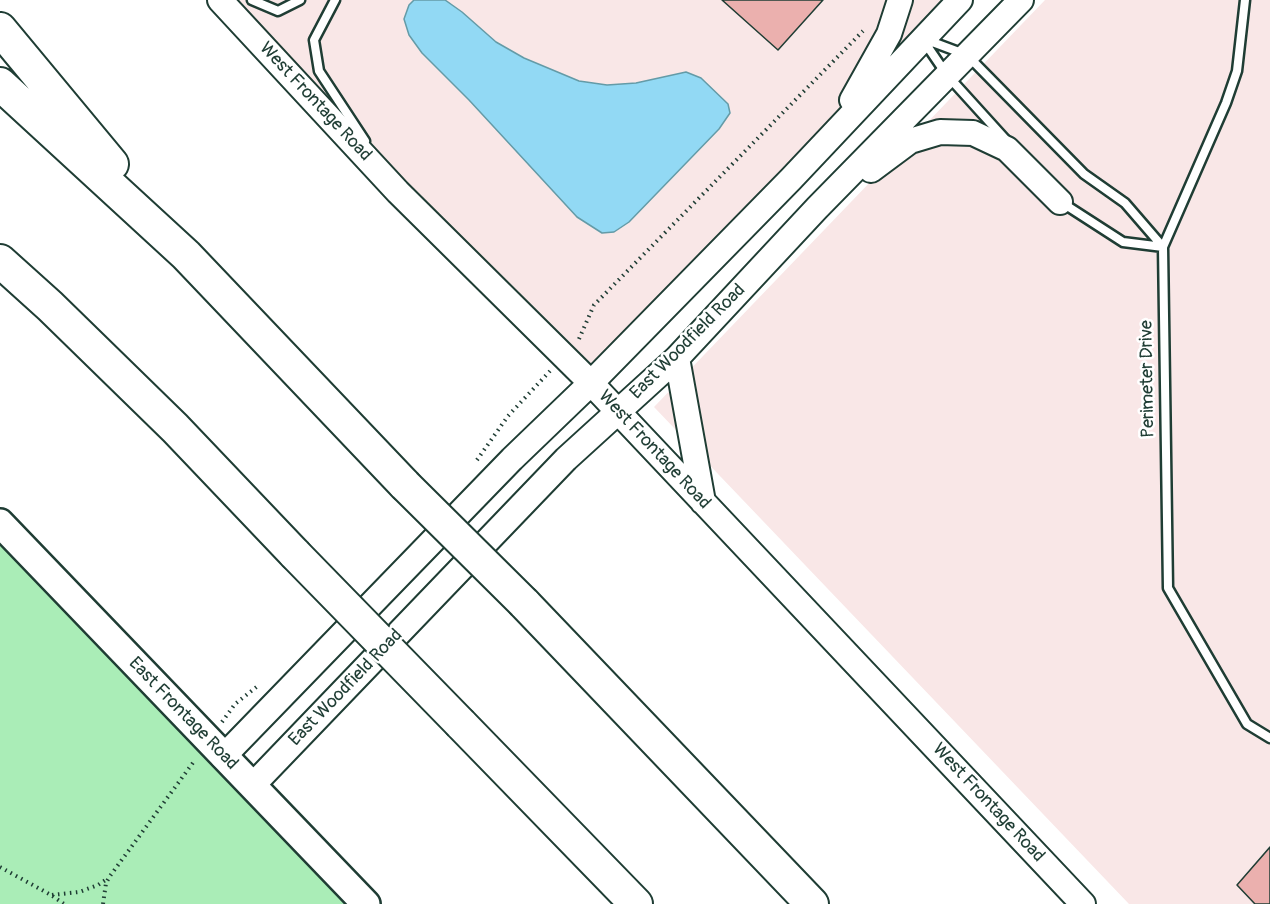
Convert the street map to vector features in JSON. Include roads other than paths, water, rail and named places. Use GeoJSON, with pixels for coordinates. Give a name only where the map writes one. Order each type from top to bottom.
{"type":"FeatureCollection","features":[{"type":"Feature","properties":{"kind":"highway"},"geometry":{"type":"LineString","coordinates":[[0,29],[186,255]]}},
{"type":"Feature","properties":{"kind":"highway"},"geometry":{"type":"LineString","coordinates":[[0,84],[186,255],[811,902]]}},
{"type":"Feature","properties":{"kind":"highway"},"geometry":{"type":"LineString","coordinates":[[0,261],[50,306],[175,428],[636,904]]}},
{"type":"Feature","properties":{"kind":"main road","name":"East Frontage Road"},"geometry":{"type":"LineString","coordinates":[[0,523],[366,904]]}},
{"type":"Feature","properties":{"kind":"street","name":"West Frontage Road"},"geometry":{"type":"LineString","coordinates":[[220,0],[398,192],[591,383],[1083,904]]}},
{"type":"Feature","properties":{"kind":"street"},"geometry":{"type":"LineString","coordinates":[[829,138],[889,34],[900,0]]}},
{"type":"Feature","properties":{"kind":"street"},"geometry":{"type":"LineString","coordinates":[[216,749],[591,383],[960,0]]}},
{"type":"Feature","properties":{"kind":"street","name":"East Woodfield Road"},"geometry":{"type":"LineString","coordinates":[[252,786],[566,459],[677,358],[817,208],[1021,0]]}},
{"type":"Feature","properties":{"kind":"street"},"geometry":{"type":"LineString","coordinates":[[817,208],[910,141],[940,132],[973,134],[1007,149],[1060,202]]}},
{"type":"Feature","properties":{"kind":"street"},"geometry":{"type":"LineString","coordinates":[[677,358],[703,502]]}},
{"type":"Feature","properties":{"kind":"lane"},"geometry":{"type":"LineString","coordinates":[[252,0],[278,11],[300,0]]}},
{"type":"Feature","properties":{"kind":"lane"},"geometry":{"type":"LineString","coordinates":[[335,0],[314,40],[318,71],[398,192]]}},
{"type":"Feature","properties":{"kind":"lane","name":"Perimeter Drive"},"geometry":{"type":"LineString","coordinates":[[1245,0],[1237,71],[1226,103],[1163,247],[1168,588],[1247,724],[1270,738]]}},
{"type":"Feature","properties":{"kind":"lane"},"geometry":{"type":"LineString","coordinates":[[922,38],[967,55],[1084,174],[1125,203],[1163,247]]}},
{"type":"Feature","properties":{"kind":"lane"},"geometry":{"type":"LineString","coordinates":[[922,38],[947,75],[1060,202],[1123,242],[1163,247]]}},
{"type":"Feature","properties":{"kind":"water"},"geometry":{"type":"Polygon","coordinates":[[[414,0],[445,0],[496,42],[524,58],[579,81],[607,85],[636,83],[686,72],[701,78],[728,104],[730,113],[719,129],[629,222],[614,232],[602,233],[577,217],[469,100],[422,53],[409,35],[404,19],[409,5],[414,0]]]}}]}
